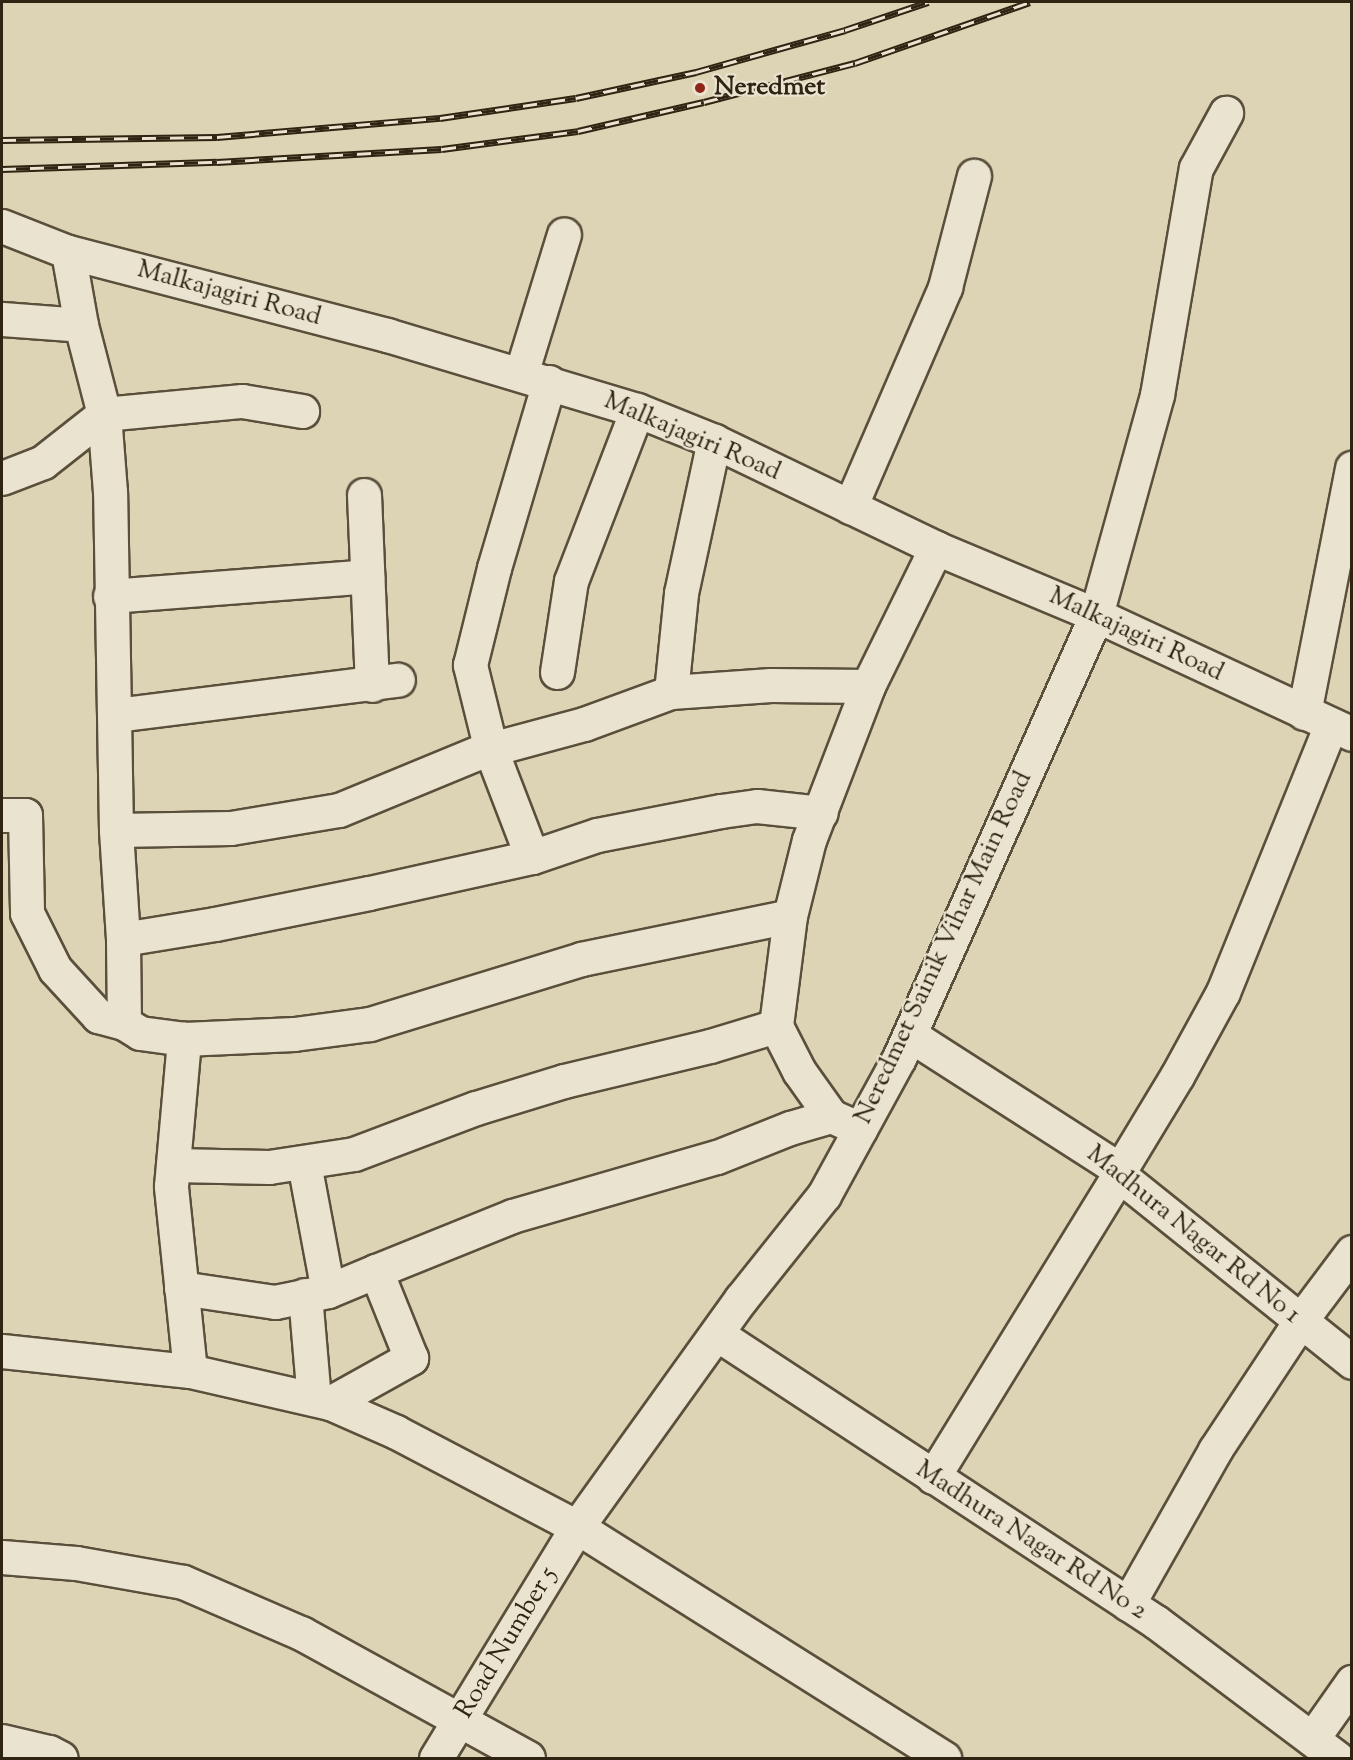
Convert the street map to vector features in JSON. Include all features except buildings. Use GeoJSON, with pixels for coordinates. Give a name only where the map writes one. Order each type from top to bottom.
{"type":"FeatureCollection","features":[{"type":"Feature","properties":{"kind":"street","name":"Neredmet Sainik Vihar Main Road"},"geometry":{"type":"LineString","coordinates":[[577,1527],[741,1299],[824,1194],[846,1123],[910,1035],[1096,615],[1157,395],[1197,168],[1226,113]]}},
{"type":"Feature","properties":{"kind":"street"},"geometry":{"type":"LineString","coordinates":[[850,507],[945,286],[974,176]]}},
{"type":"Feature","properties":{"kind":"street","name":"Malkajagiri Road"},"geometry":{"type":"LineString","coordinates":[[2,226],[68,252],[387,335],[637,410],[714,441],[936,548],[1096,615],[1329,724]]}},
{"type":"Feature","properties":{"kind":"street"},"geometry":{"type":"LineString","coordinates":[[532,857],[491,750],[470,665],[494,568],[564,234]]}},
{"type":"Feature","properties":{"kind":"street"},"geometry":{"type":"LineString","coordinates":[[68,252],[81,325],[104,414],[110,492],[110,596],[115,715],[116,830],[123,939],[123,1023]]}},
{"type":"Feature","properties":{"kind":"street"},"geometry":{"type":"LineString","coordinates":[[2,319],[81,325]]}},
{"type":"Feature","properties":{"kind":"street"},"geometry":{"type":"LineString","coordinates":[[2,478],[43,462],[104,414],[242,402],[302,411]]}},
{"type":"Feature","properties":{"kind":"street"},"geometry":{"type":"LineString","coordinates":[[557,672],[571,580],[637,410]]}},
{"type":"Feature","properties":{"kind":"street"},"geometry":{"type":"LineString","coordinates":[[670,692],[681,593],[714,441]]}},
{"type":"Feature","properties":{"kind":"street"},"geometry":{"type":"LineString","coordinates":[[933,1477],[1178,1076],[1223,992],[1329,724],[1352,468]]}},
{"type":"Feature","properties":{"kind":"street"},"geometry":{"type":"LineString","coordinates":[[115,715],[385,682],[367,576],[364,495]]}},
{"type":"Feature","properties":{"kind":"street"},"geometry":{"type":"LineString","coordinates":[[846,1123],[799,1071],[776,1026],[790,916],[809,840],[868,686],[936,548]]}},
{"type":"Feature","properties":{"kind":"street"},"geometry":{"type":"LineString","coordinates":[[110,596],[367,576]]}},
{"type":"Feature","properties":{"kind":"street"},"geometry":{"type":"LineString","coordinates":[[116,830],[231,828],[339,810],[480,752],[584,724],[670,692],[771,685],[868,686]]}},
{"type":"Feature","properties":{"kind":"street"},"geometry":{"type":"LineString","coordinates":[[123,939],[226,922],[532,857],[597,836],[721,811],[757,806],[821,813]]}},
{"type":"Feature","properties":{"kind":"street"},"geometry":{"type":"LineString","coordinates":[[2,815],[25,815],[27,913],[55,969],[98,1016],[123,1023],[140,1033],[184,1039],[294,1034],[370,1024],[580,959],[790,916]]}},
{"type":"Feature","properties":{"kind":"street"},"geometry":{"type":"LineString","coordinates":[[173,1165],[269,1167],[354,1154],[476,1108],[564,1081],[710,1046],[776,1026]]}},
{"type":"Feature","properties":{"kind":"street","name":"Madhura Nagar Rd No 1"},"geometry":{"type":"LineString","coordinates":[[910,1035],[1120,1173],[1352,1362]]}},
{"type":"Feature","properties":{"kind":"street"},"geometry":{"type":"LineString","coordinates":[[184,1039],[171,1186],[190,1371]]}},
{"type":"Feature","properties":{"kind":"street"},"geometry":{"type":"LineString","coordinates":[[181,1288],[275,1302],[317,1293],[512,1216],[717,1157],[790,1128],[846,1123]]}},
{"type":"Feature","properties":{"kind":"street"},"geometry":{"type":"LineString","coordinates":[[304,1163],[317,1293],[322,1401]]}},
{"type":"Feature","properties":{"kind":"street"},"geometry":{"type":"LineString","coordinates":[[1128,1604],[1215,1450],[1301,1320],[1352,1252]]}},
{"type":"Feature","properties":{"kind":"street"},"geometry":{"type":"LineString","coordinates":[[322,1401],[411,1358],[376,1271]]}},
{"type":"Feature","properties":{"kind":"street","name":"Madhura Nagar Rd No 2"},"geometry":{"type":"LineString","coordinates":[[717,1334],[1128,1604],[1325,1749]]}},
{"type":"Feature","properties":{"kind":"street"},"geometry":{"type":"LineString","coordinates":[[2,1352],[190,1371],[322,1401],[396,1432],[577,1527],[944,1758]]}},
{"type":"Feature","properties":{"kind":"street","name":"Road Number 5"},"geometry":{"type":"LineString","coordinates":[[436,1758],[577,1527]]}},
{"type":"Feature","properties":{"kind":"street"},"geometry":{"type":"LineString","coordinates":[[2,1557],[76,1563],[183,1582],[301,1633],[528,1758]]}},
{"type":"Feature","properties":{"kind":"street"},"geometry":{"type":"LineString","coordinates":[[1325,1749],[1352,1682]]}},
{"type":"Feature","properties":{"kind":"street"},"geometry":{"type":"LineString","coordinates":[[2,1741],[49,1752],[61,1758]]}},
{"type":"Feature","properties":{"kind":"railway"},"geometry":{"type":"LineString","coordinates":[[2,140],[217,137],[440,118],[576,98],[696,72],[845,30],[928,2]]}},
{"type":"Feature","properties":{"kind":"railway"},"geometry":{"type":"LineString","coordinates":[[2,169],[217,162],[442,149],[578,131],[704,102],[855,63],[1030,2]]}},
{"type":"Feature","properties":{"kind":"place","name":"Neredmet"},"geometry":{"type":"Point","coordinates":[700,88]}}]}
